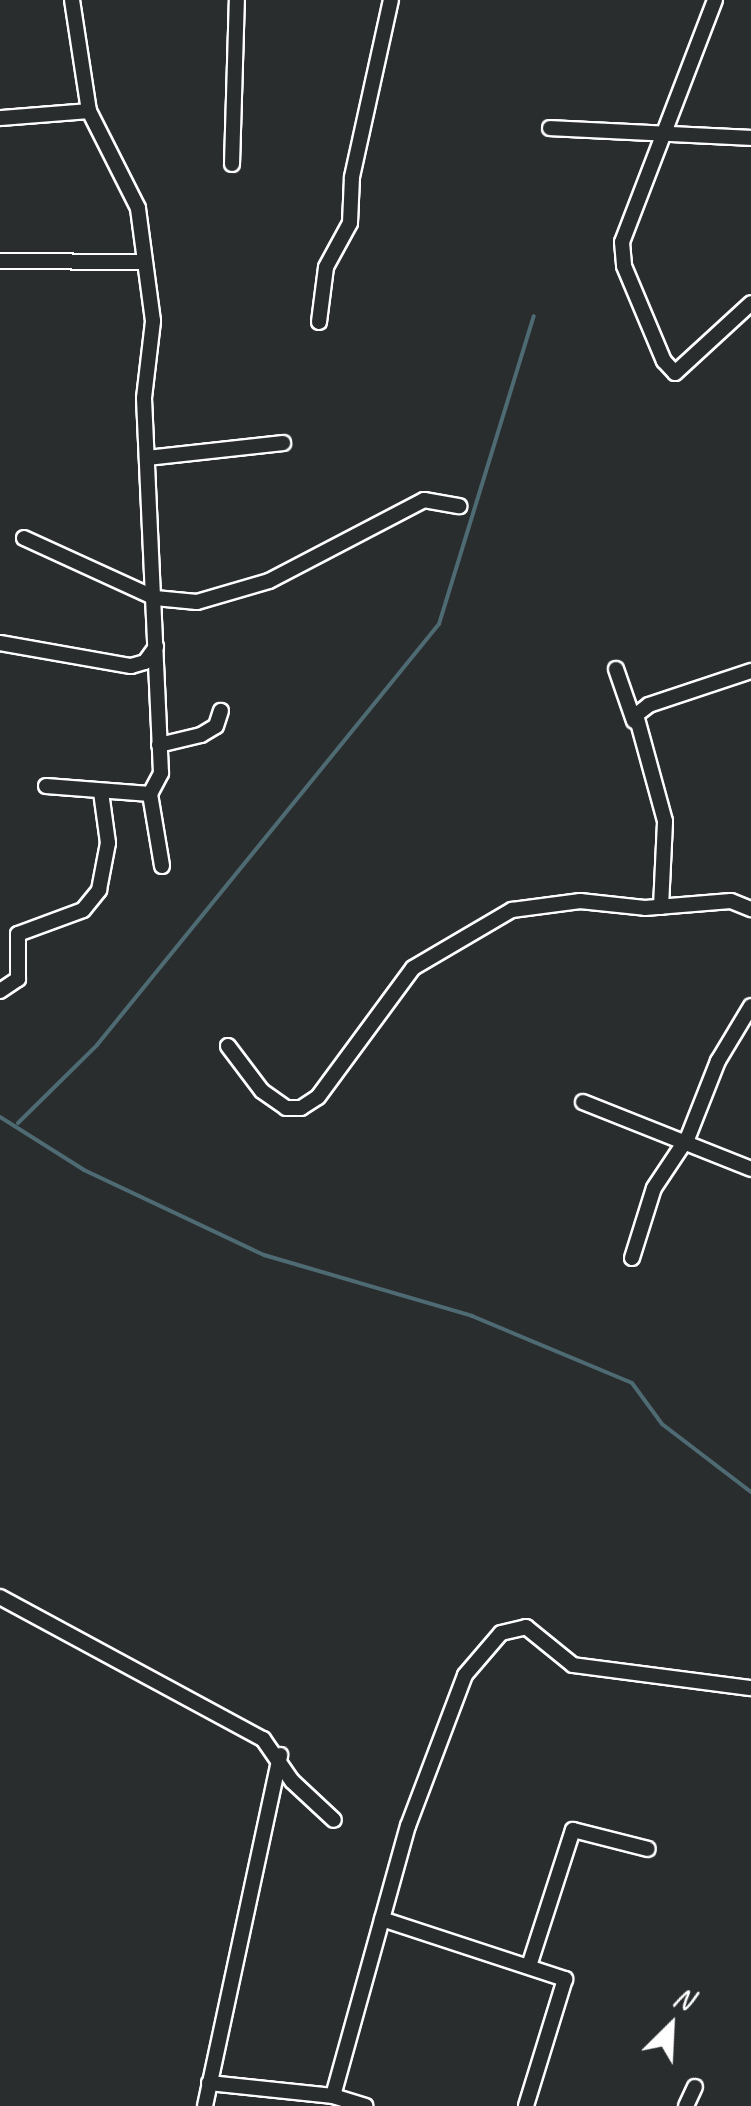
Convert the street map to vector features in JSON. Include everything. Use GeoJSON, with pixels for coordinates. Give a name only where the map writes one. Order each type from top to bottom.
{"type":"FeatureCollection","features":[{"type":"Feature","properties":{"kind":"street"},"geometry":{"type":"LineString","coordinates":[[72,0],[89,111],[133,192],[153,321],[144,398],[160,772],[150,794],[162,866]]}},
{"type":"Feature","properties":{"kind":"street"},"geometry":{"type":"LineString","coordinates":[[232,164],[237,0]]}},
{"type":"Feature","properties":{"kind":"street"},"geometry":{"type":"LineString","coordinates":[[318,322],[326,267],[350,223],[352,176],[391,0]]}},
{"type":"Feature","properties":{"kind":"street"},"geometry":{"type":"LineString","coordinates":[[715,0],[622,242],[624,266],[664,361],[676,373],[751,303]]}},
{"type":"Feature","properties":{"kind":"street"},"geometry":{"type":"LineString","coordinates":[[0,118],[89,111]]}},
{"type":"Feature","properties":{"kind":"street"},"geometry":{"type":"LineString","coordinates":[[550,128],[751,138]]}},
{"type":"Feature","properties":{"kind":"street"},"geometry":{"type":"LineString","coordinates":[[0,261],[142,262]]}},
{"type":"Feature","properties":{"kind":"street"},"geometry":{"type":"LineString","coordinates":[[147,458],[282,443]]}},
{"type":"Feature","properties":{"kind":"street"},"geometry":{"type":"LineString","coordinates":[[24,538],[155,598],[197,602],[252,587],[424,500],[458,506]]}},
{"type":"Feature","properties":{"kind":"street"},"geometry":{"type":"LineString","coordinates":[[0,643],[131,666],[145,662],[156,647]]}},
{"type":"Feature","properties":{"kind":"street"},"geometry":{"type":"LineString","coordinates":[[616,670],[664,821],[661,907]]}},
{"type":"Feature","properties":{"kind":"street"},"geometry":{"type":"LineString","coordinates":[[634,722],[650,705],[751,671]]}},
{"type":"Feature","properties":{"kind":"street"},"geometry":{"type":"LineString","coordinates":[[159,745],[200,736],[216,726],[221,711]]}},
{"type":"Feature","properties":{"kind":"street"},"geometry":{"type":"LineString","coordinates":[[46,786],[150,794]]}},
{"type":"Feature","properties":{"kind":"street"},"geometry":{"type":"LineString","coordinates":[[0,990],[18,979],[7,940],[23,929],[82,910],[99,890],[108,843],[101,792]]}},
{"type":"Feature","properties":{"kind":"street"},"geometry":{"type":"LineString","coordinates":[[228,1046],[262,1090],[286,1108],[301,1108],[318,1097],[413,968],[512,910],[580,901],[661,907],[731,902],[751,909]]}},
{"type":"Feature","properties":{"kind":"street"},"geometry":{"type":"LineString","coordinates":[[632,1258],[654,1188],[685,1141],[718,1060],[751,1006]]}},
{"type":"Feature","properties":{"kind":"street"},"geometry":{"type":"LineString","coordinates":[[582,1102],[751,1168]]}},
{"type":"Feature","properties":{"kind":"street"},"geometry":{"type":"LineString","coordinates":[[0,1597],[263,1739],[280,1755],[292,1781],[334,1820]]}},
{"type":"Feature","properties":{"kind":"street"},"geometry":{"type":"LineString","coordinates":[[333,2096],[382,1918],[464,1675],[501,1632],[526,1627],[573,1665],[719,1689],[751,1688]]}},
{"type":"Feature","properties":{"kind":"street"},"geometry":{"type":"LineString","coordinates":[[205,2106],[280,1755]]}},
{"type":"Feature","properties":{"kind":"street"},"geometry":{"type":"LineString","coordinates":[[529,1966],[573,1830],[648,1849]]}},
{"type":"Feature","properties":{"kind":"street"},"geometry":{"type":"LineString","coordinates":[[382,1918],[565,1979],[526,2106]]}},
{"type":"Feature","properties":{"kind":"street"},"geometry":{"type":"LineString","coordinates":[[210,2083],[333,2096],[365,2106]]}},
{"type":"Feature","properties":{"kind":"street"},"geometry":{"type":"LineString","coordinates":[[686,2106],[695,2087]]}},
{"type":"Feature","properties":{"kind":"waterway"},"geometry":{"type":"LineString","coordinates":[[18,1123],[97,1045],[439,624],[534,316]]}},
{"type":"Feature","properties":{"kind":"waterway"},"geometry":{"type":"LineString","coordinates":[[0,1117],[84,1170],[264,1255],[472,1316],[632,1383],[662,1424],[751,1492]]}}]}
